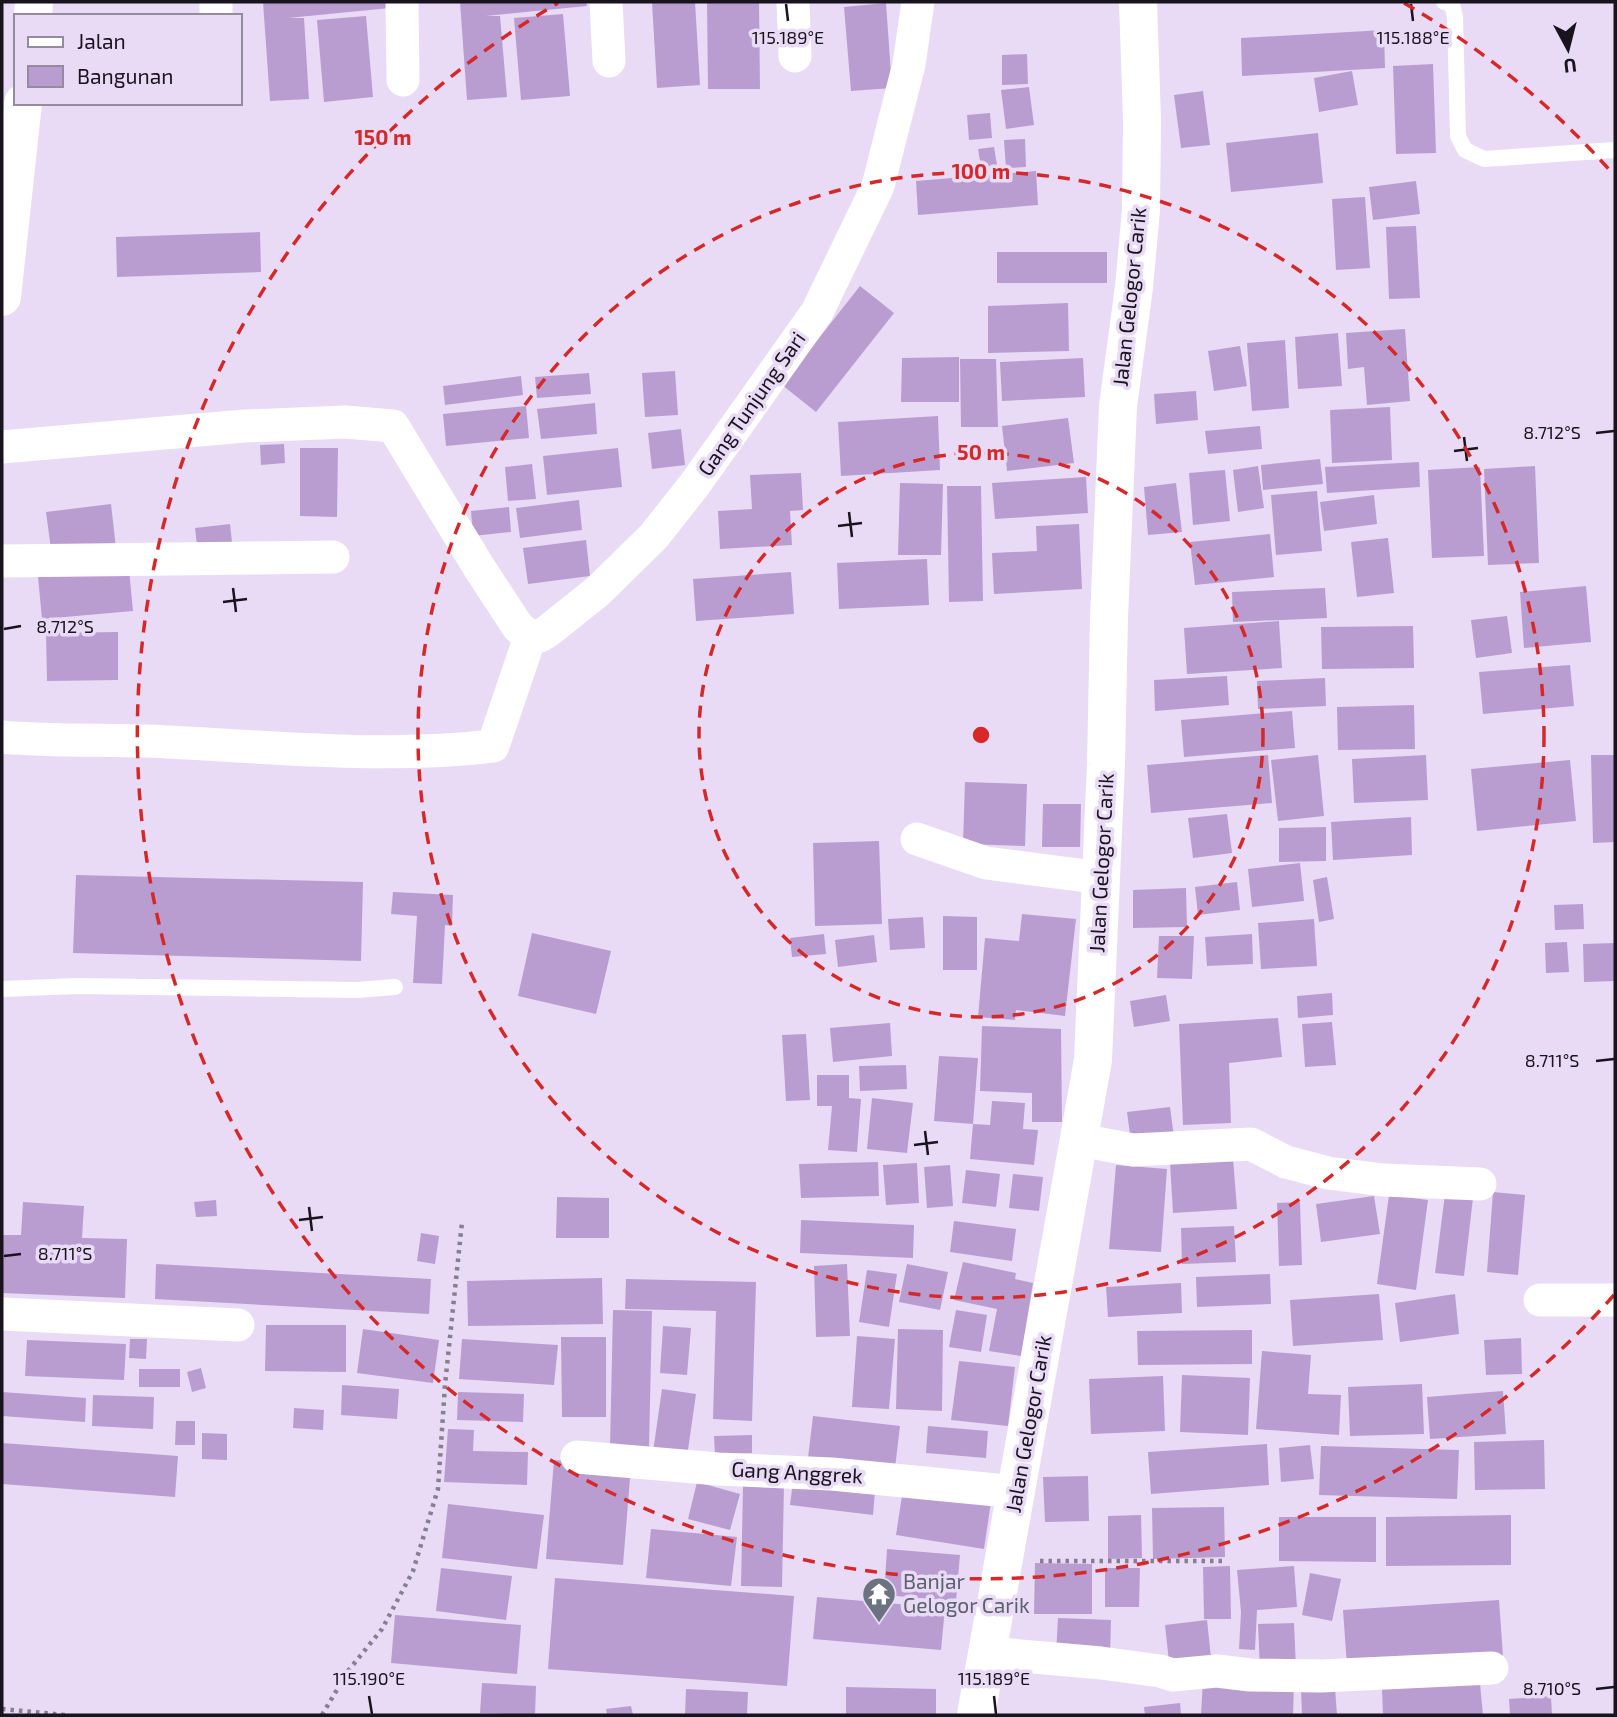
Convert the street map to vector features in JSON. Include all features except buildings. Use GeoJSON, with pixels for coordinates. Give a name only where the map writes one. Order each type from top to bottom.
{"type":"FeatureCollection","features":[{"type":"Feature","properties":{"kind":"street"},"geometry":{"type":"LineString","coordinates":[[402,2],[403,80]]}},
{"type":"Feature","properties":{"kind":"street"},"geometry":{"type":"LineString","coordinates":[[606,2],[608,61]]}},
{"type":"Feature","properties":{"kind":"street"},"geometry":{"type":"LineString","coordinates":[[793,2],[795,56]]}},
{"type":"Feature","properties":{"kind":"street","name":"Gang Tunjung Sari"},"geometry":{"type":"LineString","coordinates":[[530,637],[540,636],[548,631],[598,591],[654,536],[695,484],[817,312],[878,186],[907,76],[918,2]]}},
{"type":"Feature","properties":{"kind":"street","name":"Jalan Gelogor Carik"},"geometry":{"type":"LineString","coordinates":[[976,1715],[1093,1060],[1107,764],[1109,618],[1118,407],[1141,210],[1142,120],[1138,2]]}},
{"type":"Feature","properties":{"kind":"street"},"geometry":{"type":"LineString","coordinates":[[2,297],[23,105]]}},
{"type":"Feature","properties":{"kind":"street"},"geometry":{"type":"LineString","coordinates":[[2,447],[245,426],[345,422],[393,426],[480,569],[518,627],[530,637],[493,746],[459,750],[322,752],[166,742],[47,741],[2,737]]}},
{"type":"Feature","properties":{"kind":"street"},"geometry":{"type":"LineString","coordinates":[[2,561],[333,557]]}},
{"type":"Feature","properties":{"kind":"street"},"geometry":{"type":"LineString","coordinates":[[917,839],[986,863],[1102,878]]}},
{"type":"Feature","properties":{"kind":"street"},"geometry":{"type":"LineString","coordinates":[[1080,1140],[1133,1150],[1251,1144],[1286,1162],[1328,1173],[1383,1180],[1480,1184]]}},
{"type":"Feature","properties":{"kind":"street"},"geometry":{"type":"LineString","coordinates":[[1540,1300],[1615,1300]]}},
{"type":"Feature","properties":{"kind":"street"},"geometry":{"type":"LineString","coordinates":[[2,1314],[238,1325]]}},
{"type":"Feature","properties":{"kind":"street","name":"Gang Anggrek"},"geometry":{"type":"LineString","coordinates":[[577,1457],[718,1469],[832,1474],[1017,1492]]}},
{"type":"Feature","properties":{"kind":"street"},"geometry":{"type":"LineString","coordinates":[[988,1653],[1101,1663],[1173,1675],[1217,1671],[1250,1675],[1321,1676],[1492,1668]]}},
{"type":"Feature","properties":{"kind":"lane"},"geometry":{"type":"LineString","coordinates":[[1444,2],[1452,4],[1455,17],[1458,136],[1465,150],[1484,159],[1615,150]]}},
{"type":"Feature","properties":{"kind":"lane"},"geometry":{"type":"LineString","coordinates":[[2,989],[77,986],[357,990],[395,987]]}},
{"type":"Feature","properties":{"kind":"path"},"geometry":{"type":"LineString","coordinates":[[322,1715],[348,1671],[382,1629],[413,1571],[438,1489],[445,1385],[462,1222]]}},
{"type":"Feature","properties":{"kind":"path"},"geometry":{"type":"LineString","coordinates":[[1004,1560],[1227,1562]]}},
{"type":"Feature","properties":{"kind":"path"},"geometry":{"type":"LineString","coordinates":[[2,1709],[65,1715]]}},
{"type":"Feature","properties":{"kind":"place","name":"Banjar Gelogor Carik"},"geometry":{"type":"Point","coordinates":[879,1624]}}]}
